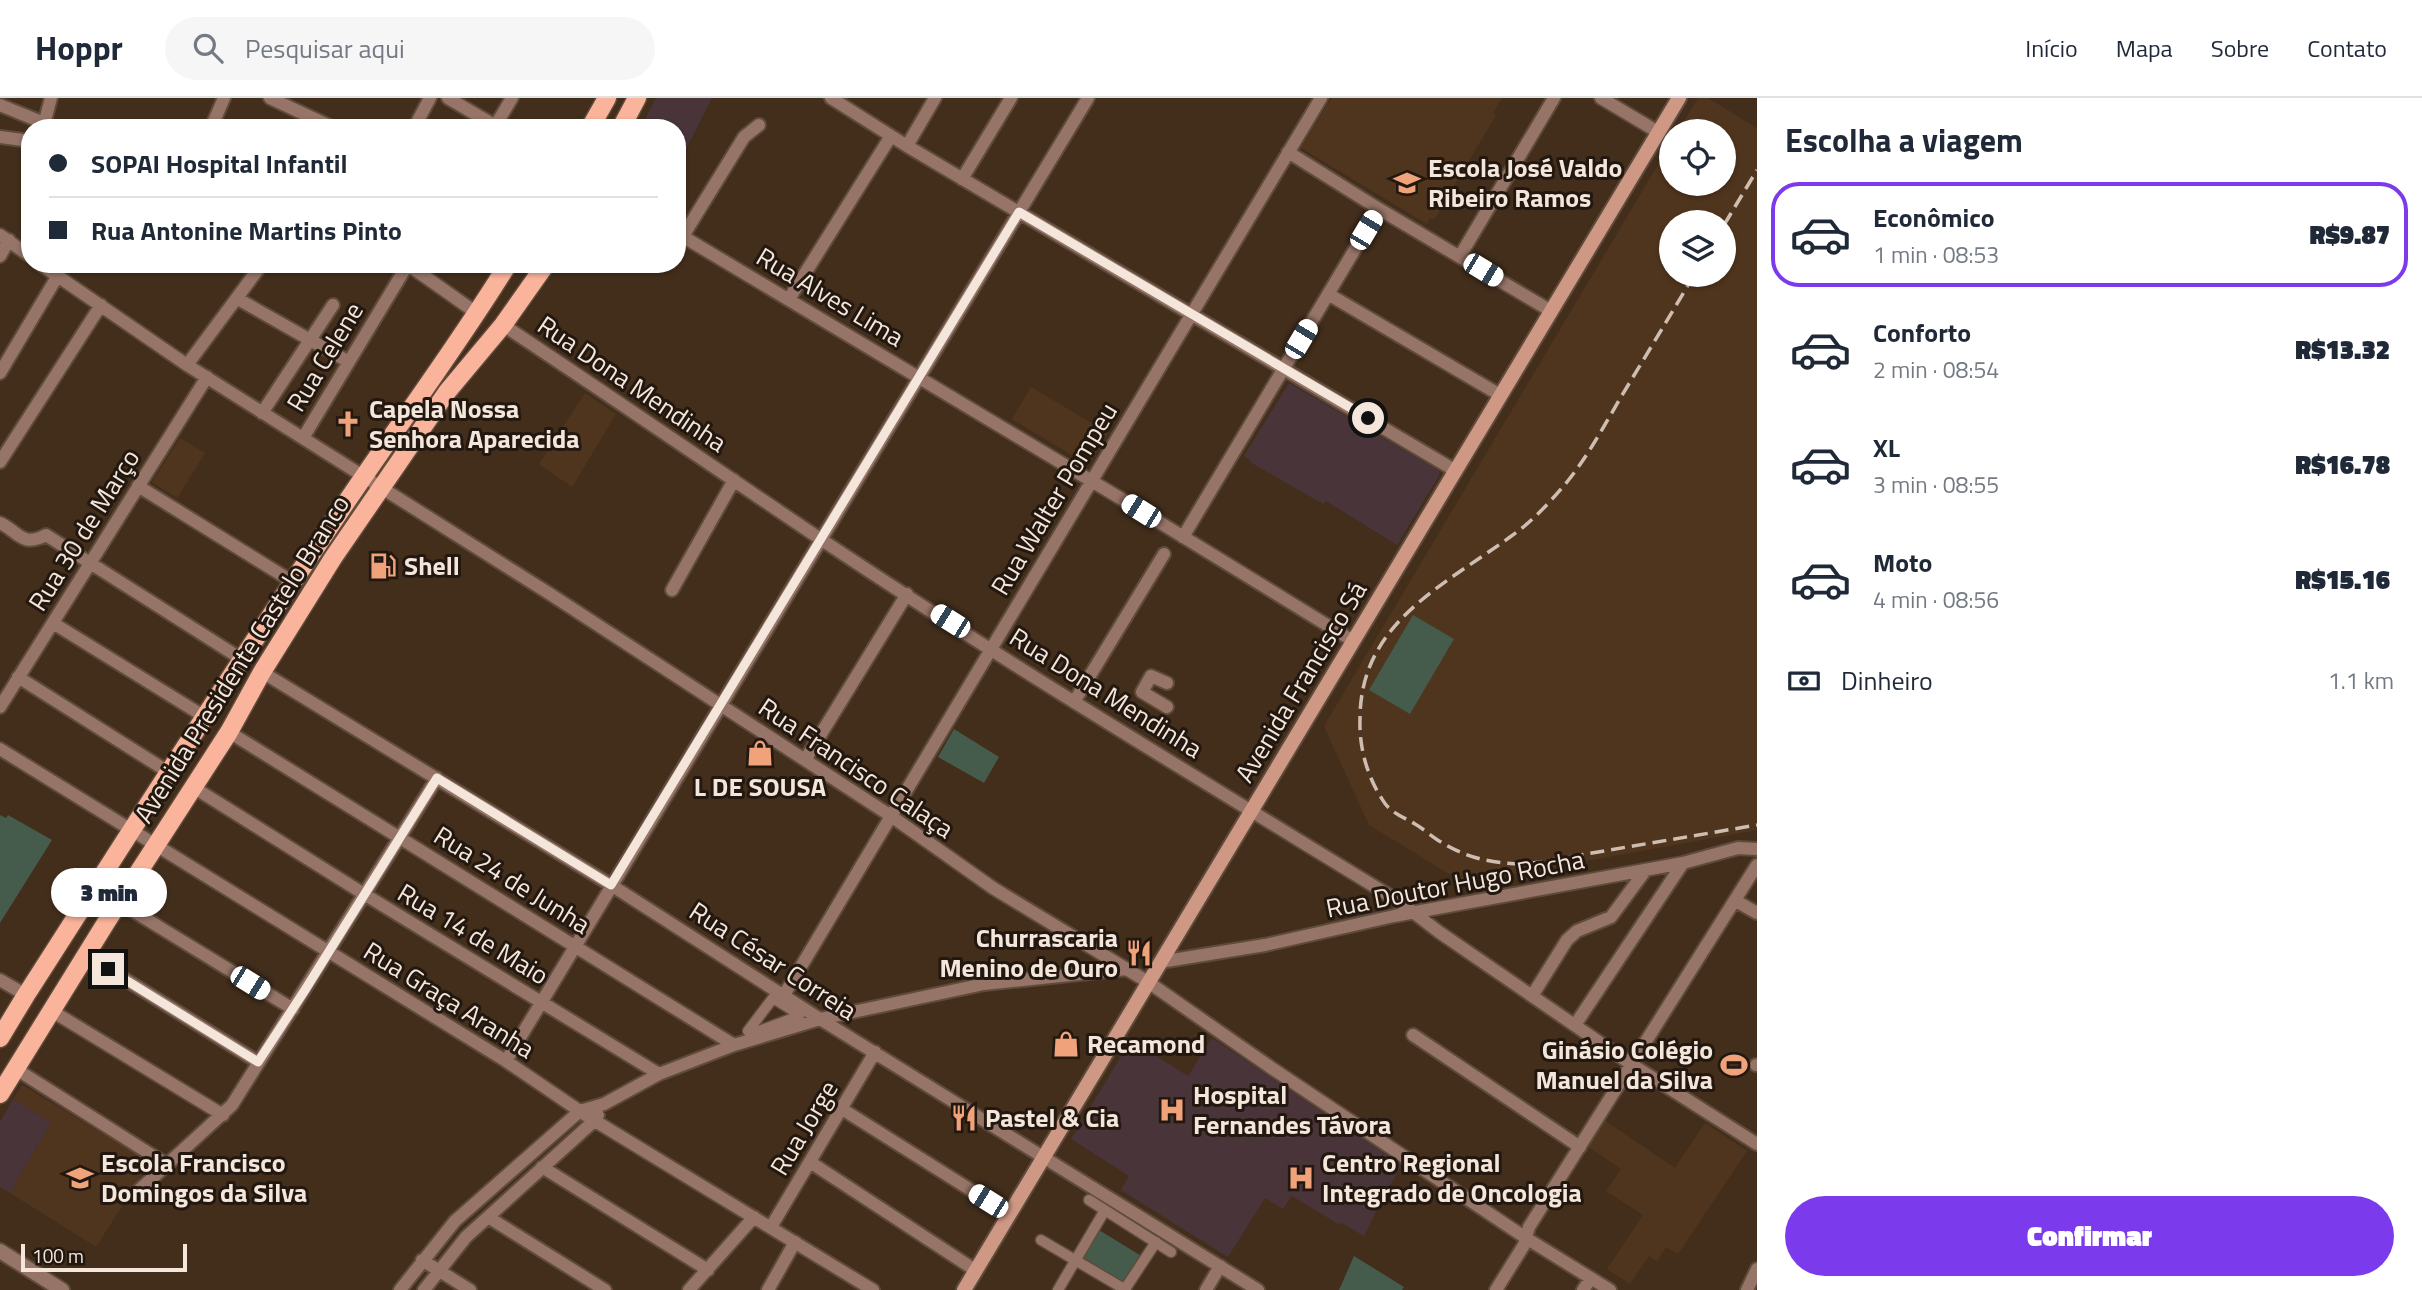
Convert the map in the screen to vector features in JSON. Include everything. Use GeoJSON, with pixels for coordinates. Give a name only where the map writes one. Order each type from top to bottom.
{"type":"FeatureCollection","features":[{"type":"Feature","properties":{"kind":"main road"},"geometry":{"type":"LineString","coordinates":[[595,119],[607,98]]}},
{"type":"Feature","properties":{"kind":"main road"},"geometry":{"type":"LineString","coordinates":[[626,119],[637,98]]}},
{"type":"Feature","properties":{"kind":"main road","name":"Avenida Francisco Sá"},"geometry":{"type":"LineString","coordinates":[[964,1290],[1679,98]]}},
{"type":"Feature","properties":{"kind":"main road","name":"Avenida Presidente Castelo Branco"},"geometry":{"type":"LineString","coordinates":[[0,1038],[293,582],[478,314],[503,273]]}},
{"type":"Feature","properties":{"kind":"main road","name":"Avenida Presidente Castelo Branco"},"geometry":{"type":"LineString","coordinates":[[0,1094],[229,732],[262,672],[381,488],[447,392],[503,325],[540,273]]}},
{"type":"Feature","properties":{"kind":"main road"},"geometry":{"type":"LineString","coordinates":[[84,905],[107,921]]}},
{"type":"Feature","properties":{"kind":"street"},"geometry":{"type":"LineString","coordinates":[[46,119],[51,98]]}},
{"type":"Feature","properties":{"kind":"street"},"geometry":{"type":"LineString","coordinates":[[215,119],[224,98]]}},
{"type":"Feature","properties":{"kind":"street"},"geometry":{"type":"LineString","coordinates":[[270,98],[315,119]]}},
{"type":"Feature","properties":{"kind":"street"},"geometry":{"type":"LineString","coordinates":[[419,119],[430,98]]}},
{"type":"Feature","properties":{"kind":"street"},"geometry":{"type":"LineString","coordinates":[[448,98],[485,119]]}},
{"type":"Feature","properties":{"kind":"street"},"geometry":{"type":"LineString","coordinates":[[474,111],[481,98]]}},
{"type":"Feature","properties":{"kind":"street"},"geometry":{"type":"LineString","coordinates":[[500,119],[512,98]]}},
{"type":"Feature","properties":{"kind":"street"},"geometry":{"type":"LineString","coordinates":[[831,98],[848,102],[907,146],[1456,471]]}},
{"type":"Feature","properties":{"kind":"street"},"geometry":{"type":"LineString","coordinates":[[907,146],[935,98]]}},
{"type":"Feature","properties":{"kind":"street"},"geometry":{"type":"LineString","coordinates":[[962,178],[1011,98]]}},
{"type":"Feature","properties":{"kind":"street"},"geometry":{"type":"LineString","coordinates":[[506,1061],[1088,98]]}},
{"type":"Feature","properties":{"kind":"street","name":"Rua Walter Pompeu"},"geometry":{"type":"LineString","coordinates":[[784,995],[1321,98]]}},
{"type":"Feature","properties":{"kind":"street"},"geometry":{"type":"LineString","coordinates":[[1460,256],[1555,98]]}},
{"type":"Feature","properties":{"kind":"street"},"geometry":{"type":"LineString","coordinates":[[1601,98],[1658,132]]}},
{"type":"Feature","properties":{"kind":"street"},"geometry":{"type":"LineString","coordinates":[[0,106],[30,119]]}},
{"type":"Feature","properties":{"kind":"street"},"geometry":{"type":"LineString","coordinates":[[686,226],[744,137],[760,125]]}},
{"type":"Feature","properties":{"kind":"street"},"geometry":{"type":"LineString","coordinates":[[789,299],[891,136]]}},
{"type":"Feature","properties":{"kind":"street"},"geometry":{"type":"LineString","coordinates":[[0,137],[21,140]]}},
{"type":"Feature","properties":{"kind":"street"},"geometry":{"type":"LineString","coordinates":[[1289,152],[1551,311]]}},
{"type":"Feature","properties":{"kind":"street"},"geometry":{"type":"LineString","coordinates":[[1183,537],[1379,209]]}},
{"type":"Feature","properties":{"kind":"street"},"geometry":{"type":"LineString","coordinates":[[0,256],[5,237],[21,249]]}},
{"type":"Feature","properties":{"kind":"street","name":"Rua Alves Lima"},"geometry":{"type":"LineString","coordinates":[[686,239],[918,376],[1353,641]]}},
{"type":"Feature","properties":{"kind":"street","name":"Rua Francisco Calaça"},"geometry":{"type":"LineString","coordinates":[[52,273],[187,365],[720,705],[891,817],[993,888],[1148,982],[1273,1069],[1606,1289]]}},
{"type":"Feature","properties":{"kind":"street"},"geometry":{"type":"LineString","coordinates":[[187,365],[256,273]]}},
{"type":"Feature","properties":{"kind":"street","name":"Rua Celene"},"geometry":{"type":"LineString","coordinates":[[303,438],[403,273]]}},
{"type":"Feature","properties":{"kind":"street"},"geometry":{"type":"LineString","coordinates":[[421,273],[478,314]]}},
{"type":"Feature","properties":{"kind":"street"},"geometry":{"type":"LineString","coordinates":[[0,373],[57,277]]}},
{"type":"Feature","properties":{"kind":"street"},"geometry":{"type":"LineString","coordinates":[[1328,294],[1500,395]]}},
{"type":"Feature","properties":{"kind":"street"},"geometry":{"type":"LineString","coordinates":[[238,299],[349,362]]}},
{"type":"Feature","properties":{"kind":"street"},"geometry":{"type":"LineString","coordinates":[[0,462],[101,305]]}},
{"type":"Feature","properties":{"kind":"street"},"geometry":{"type":"LineString","coordinates":[[262,413],[333,305]]}},
{"type":"Feature","properties":{"kind":"street","name":"Rua Dona Mendinha"},"geometry":{"type":"LineString","coordinates":[[503,325],[734,480],[797,519],[820,539],[1074,702],[1401,902],[1575,1026],[1757,1144]]}},
{"type":"Feature","properties":{"kind":"street","name":"Rua 30 de Março"},"geometry":{"type":"LineString","coordinates":[[0,707],[207,377]]}},
{"type":"Feature","properties":{"kind":"street"},"geometry":{"type":"LineString","coordinates":[[672,590],[734,480]]}},
{"type":"Feature","properties":{"kind":"street"},"geometry":{"type":"LineString","coordinates":[[138,486],[293,582]]}},
{"type":"Feature","properties":{"kind":"street"},"geometry":{"type":"LineString","coordinates":[[0,523],[23,538],[37,539],[46,535],[243,660]]}},
{"type":"Feature","properties":{"kind":"street"},"geometry":{"type":"LineString","coordinates":[[1074,702],[1164,554]]}},
{"type":"Feature","properties":{"kind":"street"},"geometry":{"type":"LineString","coordinates":[[805,761],[907,594]]}},
{"type":"Feature","properties":{"kind":"street"},"geometry":{"type":"LineString","coordinates":[[53,623],[205,718]]}},
{"type":"Feature","properties":{"kind":"street","name":"Rua César Correia"},"geometry":{"type":"LineString","coordinates":[[262,672],[611,885],[820,1019],[1258,1290]]}},
{"type":"Feature","properties":{"kind":"street"},"geometry":{"type":"LineString","coordinates":[[1167,683],[1151,676],[1142,692],[1167,706]]}},
{"type":"Feature","properties":{"kind":"street"},"geometry":{"type":"LineString","coordinates":[[18,677],[170,773]]}},
{"type":"Feature","properties":{"kind":"street","name":"Rua 24 de Junha"},"geometry":{"type":"LineString","coordinates":[[229,732],[734,1045]]}},
{"type":"Feature","properties":{"kind":"street","name":"Rua Graça Aranha"},"geometry":{"type":"LineString","coordinates":[[0,749],[506,1061],[580,1111],[873,1290]]}},
{"type":"Feature","properties":{"kind":"street"},"geometry":{"type":"LineString","coordinates":[[136,1193],[232,1105],[437,778]]}},
{"type":"Feature","properties":{"kind":"street","name":"Rua 14 de Maio"},"geometry":{"type":"LineString","coordinates":[[193,787],[659,1074]]}},
{"type":"Feature","properties":{"kind":"street","name":"Rua Doutor Hugo Rocha"},"geometry":{"type":"LineString","coordinates":[[1160,962],[1265,945],[1414,913],[1645,871],[1738,848],[1757,849]]}},
{"type":"Feature","properties":{"kind":"street"},"geometry":{"type":"LineString","coordinates":[[1575,1026],[1683,863]]}},
{"type":"Feature","properties":{"kind":"street"},"geometry":{"type":"LineString","coordinates":[[1496,1290],[1524,1245],[1529,1227],[1757,865]]}},
{"type":"Feature","properties":{"kind":"street"},"geometry":{"type":"LineString","coordinates":[[1532,996],[1567,940],[1577,930],[1615,914],[1645,871]]}},
{"type":"Feature","properties":{"kind":"street"},"geometry":{"type":"LineString","coordinates":[[1736,901],[1757,913]]}},
{"type":"Feature","properties":{"kind":"street"},"geometry":{"type":"LineString","coordinates":[[120,903],[293,1009]]}},
{"type":"Feature","properties":{"kind":"street"},"geometry":{"type":"LineString","coordinates":[[86,955],[258,1062]]}},
{"type":"Feature","properties":{"kind":"street"},"geometry":{"type":"LineString","coordinates":[[400,1290],[455,1221],[580,1111],[604,1104],[659,1074],[734,1045],[820,1019],[984,984],[1128,970]]}},
{"type":"Feature","properties":{"kind":"street"},"geometry":{"type":"LineString","coordinates":[[0,980],[26,995]]}},
{"type":"Feature","properties":{"kind":"street"},"geometry":{"type":"LineString","coordinates":[[773,998],[800,1015],[799,1016],[751,1034],[748,1031],[773,998]]}},
{"type":"Feature","properties":{"kind":"street"},"geometry":{"type":"LineString","coordinates":[[52,1011],[223,1115]]}},
{"type":"Feature","properties":{"kind":"street"},"geometry":{"type":"LineString","coordinates":[[1413,1034],[1580,1147]]}},
{"type":"Feature","properties":{"kind":"street","name":"Rua Jorge"},"geometry":{"type":"LineString","coordinates":[[771,1227],[875,1052]]}},
{"type":"Feature","properties":{"kind":"street"},"geometry":{"type":"LineString","coordinates":[[16,1069],[166,1164]]}},
{"type":"Feature","properties":{"kind":"street"},"geometry":{"type":"LineString","coordinates":[[424,1290],[466,1237],[595,1120],[604,1104]]}},
{"type":"Feature","properties":{"kind":"street"},"geometry":{"type":"LineString","coordinates":[[842,1109],[1009,1214]]}},
{"type":"Feature","properties":{"kind":"street"},"geometry":{"type":"LineString","coordinates":[[810,1162],[975,1269]]}},
{"type":"Feature","properties":{"kind":"street"},"geometry":{"type":"LineString","coordinates":[[542,1167],[708,1270]]}},
{"type":"Feature","properties":{"kind":"street"},"geometry":{"type":"LineString","coordinates":[[1089,1200],[1171,1252]]}},
{"type":"Feature","properties":{"kind":"street"},"geometry":{"type":"LineString","coordinates":[[1058,1290],[1105,1210]]}},
{"type":"Feature","properties":{"kind":"street"},"geometry":{"type":"LineString","coordinates":[[488,1217],[605,1290]]}},
{"type":"Feature","properties":{"kind":"street"},"geometry":{"type":"LineString","coordinates":[[689,1290],[754,1217]]}},
{"type":"Feature","properties":{"kind":"street"},"geometry":{"type":"LineString","coordinates":[[1041,1240],[1125,1290],[1156,1242]]}},
{"type":"Feature","properties":{"kind":"street"},"geometry":{"type":"LineString","coordinates":[[768,1290],[795,1242]]}},
{"type":"Feature","properties":{"kind":"street"},"geometry":{"type":"LineString","coordinates":[[0,1251],[62,1290]]}},
{"type":"Feature","properties":{"kind":"street"},"geometry":{"type":"LineString","coordinates":[[422,1260],[470,1290]]}},
{"type":"Feature","properties":{"kind":"street"},"geometry":{"type":"LineString","coordinates":[[1206,1290],[1220,1266]]}},
{"type":"Feature","properties":{"kind":"street"},"geometry":{"type":"LineString","coordinates":[[1747,1290],[1757,1269]]}},
{"type":"Feature","properties":{"kind":"street"},"geometry":{"type":"LineString","coordinates":[[1583,1290],[1591,1278]]}},
{"type":"Feature","properties":{"kind":"shaded area"},"geometry":{"type":"Polygon","coordinates":[[[656,98],[712,98],[686,149],[686,119],[645,119],[656,98]]]}},
{"type":"Feature","properties":{"kind":"shaded area","name":"Escola José Valdo Ribeiro Ramos"},"geometry":{"type":"Polygon","coordinates":[[[1331,98],[1502,98],[1493,113],[1496,115],[1434,220],[1430,218],[1427,224],[1301,148],[1331,98]]]}},
{"type":"Feature","properties":{"kind":"shaded area"},"geometry":{"type":"Polygon","coordinates":[[[1698,98],[1708,98],[1757,128],[1757,830],[1464,883],[1369,825],[1324,726],[1659,163],[1659,196],[1736,196],[1736,119],[1685,119],[1698,98]]]}},
{"type":"Feature","properties":{"kind":"shaded area"},"geometry":{"type":"Polygon","coordinates":[[[1289,383],[1438,470],[1440,474],[1397,545],[1326,501],[1323,504],[1244,456],[1289,383]]]}},
{"type":"Feature","properties":{"kind":"shaded area"},"geometry":{"type":"Polygon","coordinates":[[[1031,387],[1108,433],[1088,465],[1012,419],[1031,387]]]}},
{"type":"Feature","properties":{"kind":"shaded area"},"geometry":{"type":"Polygon","coordinates":[[[585,393],[616,414],[572,487],[539,464],[585,393]]]}},
{"type":"Feature","properties":{"kind":"shaded area"},"geometry":{"type":"Polygon","coordinates":[[[180,438],[205,453],[177,498],[152,482],[180,438]]]}},
{"type":"Feature","properties":{"kind":"shaded area"},"geometry":{"type":"Polygon","coordinates":[[[1212,1038],[1402,1165],[1364,1236],[1292,1196],[1283,1209],[1265,1198],[1228,1257],[1121,1190],[1129,1176],[1071,1139],[1131,1040],[1188,1076],[1212,1038]]]}},
{"type":"Feature","properties":{"kind":"shaded area","name":"Escola Francisco Domingos da Silva"},"geometry":{"type":"Polygon","coordinates":[[[22,1085],[150,1162],[96,1247],[10,1193],[51,1122],[13,1099],[22,1085]]]}},
{"type":"Feature","properties":{"kind":"shaded area"},"geometry":{"type":"Polygon","coordinates":[[[13,1099],[51,1122],[10,1193],[0,1187],[0,1122],[13,1099]]]}},
{"type":"Feature","properties":{"kind":"shaded area"},"geometry":{"type":"Polygon","coordinates":[[[1604,1120],[1675,1168],[1705,1123],[1747,1151],[1678,1254],[1666,1247],[1657,1261],[1649,1256],[1630,1284],[1607,1269],[1643,1215],[1606,1191],[1621,1169],[1587,1146],[1604,1120]]]}},
{"type":"Feature","properties":{"kind":"green space"},"geometry":{"type":"Polygon","coordinates":[[[1413,615],[1454,639],[1410,714],[1369,690],[1413,615]]]}},
{"type":"Feature","properties":{"kind":"green space"},"geometry":{"type":"Polygon","coordinates":[[[954,729],[999,757],[984,783],[938,757],[954,729]]]}},
{"type":"Feature","properties":{"kind":"green space"},"geometry":{"type":"Polygon","coordinates":[[[0,815],[6,818],[8,815],[52,840],[0,923],[0,815]]]}},
{"type":"Feature","properties":{"kind":"green space"},"geometry":{"type":"Polygon","coordinates":[[[1099,1230],[1143,1257],[1126,1285],[1082,1257],[1099,1230]]]}},
{"type":"Feature","properties":{"kind":"green space"},"geometry":{"type":"Polygon","coordinates":[[[1354,1256],[1404,1287],[1402,1290],[1339,1290],[1354,1256]]]}},
{"type":"Feature","properties":{"kind":"railway"},"geometry":{"type":"LineString","coordinates":[[1733,210],[1757,170]]}},
{"type":"Feature","properties":{"kind":"railway"},"geometry":{"type":"LineString","coordinates":[[1687,287],[1596,441],[1567,482],[1526,525],[1433,591],[1410,610],[1390,632],[1374,657],[1364,686],[1360,719],[1361,740],[1372,781],[1389,808],[1451,848],[1482,859],[1527,864],[1757,825]]}},
{"type":"Feature","properties":{"kind":"place","name":"Escola José Valdo Ribeiro Ramos"},"geometry":{"type":"Point","coordinates":[1407,183]}},
{"type":"Feature","properties":{"kind":"place","name":"Capela Nossa Senhora Aparecida"},"geometry":{"type":"Point","coordinates":[348,424]}},
{"type":"Feature","properties":{"kind":"place","name":"Shell"},"geometry":{"type":"Point","coordinates":[383,566]}},
{"type":"Feature","properties":{"kind":"place","name":"L DE SOUSA"},"geometry":{"type":"Point","coordinates":[760,753]}},
{"type":"Feature","properties":{"kind":"place","name":"Churrascaria Menino de Ouro"},"geometry":{"type":"Point","coordinates":[1139,953]}},
{"type":"Feature","properties":{"kind":"place","name":"Recamond"},"geometry":{"type":"Point","coordinates":[1066,1044]}},
{"type":"Feature","properties":{"kind":"place","name":"Ginásio Colégio Manuel da Silva"},"geometry":{"type":"Point","coordinates":[1734,1065]}},
{"type":"Feature","properties":{"kind":"place","name":"Hospital Fernandes Távora"},"geometry":{"type":"Point","coordinates":[1172,1110]}},
{"type":"Feature","properties":{"kind":"place","name":"Pastel & Cia"},"geometry":{"type":"Point","coordinates":[964,1118]}},
{"type":"Feature","properties":{"kind":"place","name":"Escola Francisco Domingos da Silva"},"geometry":{"type":"Point","coordinates":[80,1178]}},
{"type":"Feature","properties":{"kind":"place","name":"Centro Regional Integrado de Oncologia"},"geometry":{"type":"Point","coordinates":[1301,1178]}},
{"type":"Feature","properties":{"kind":"route"},"geometry":{"type":"LineString","coordinates":[[108,969],[258,1062],[437,778],[611,885],[1019,212],[1368,418]]}}]}
